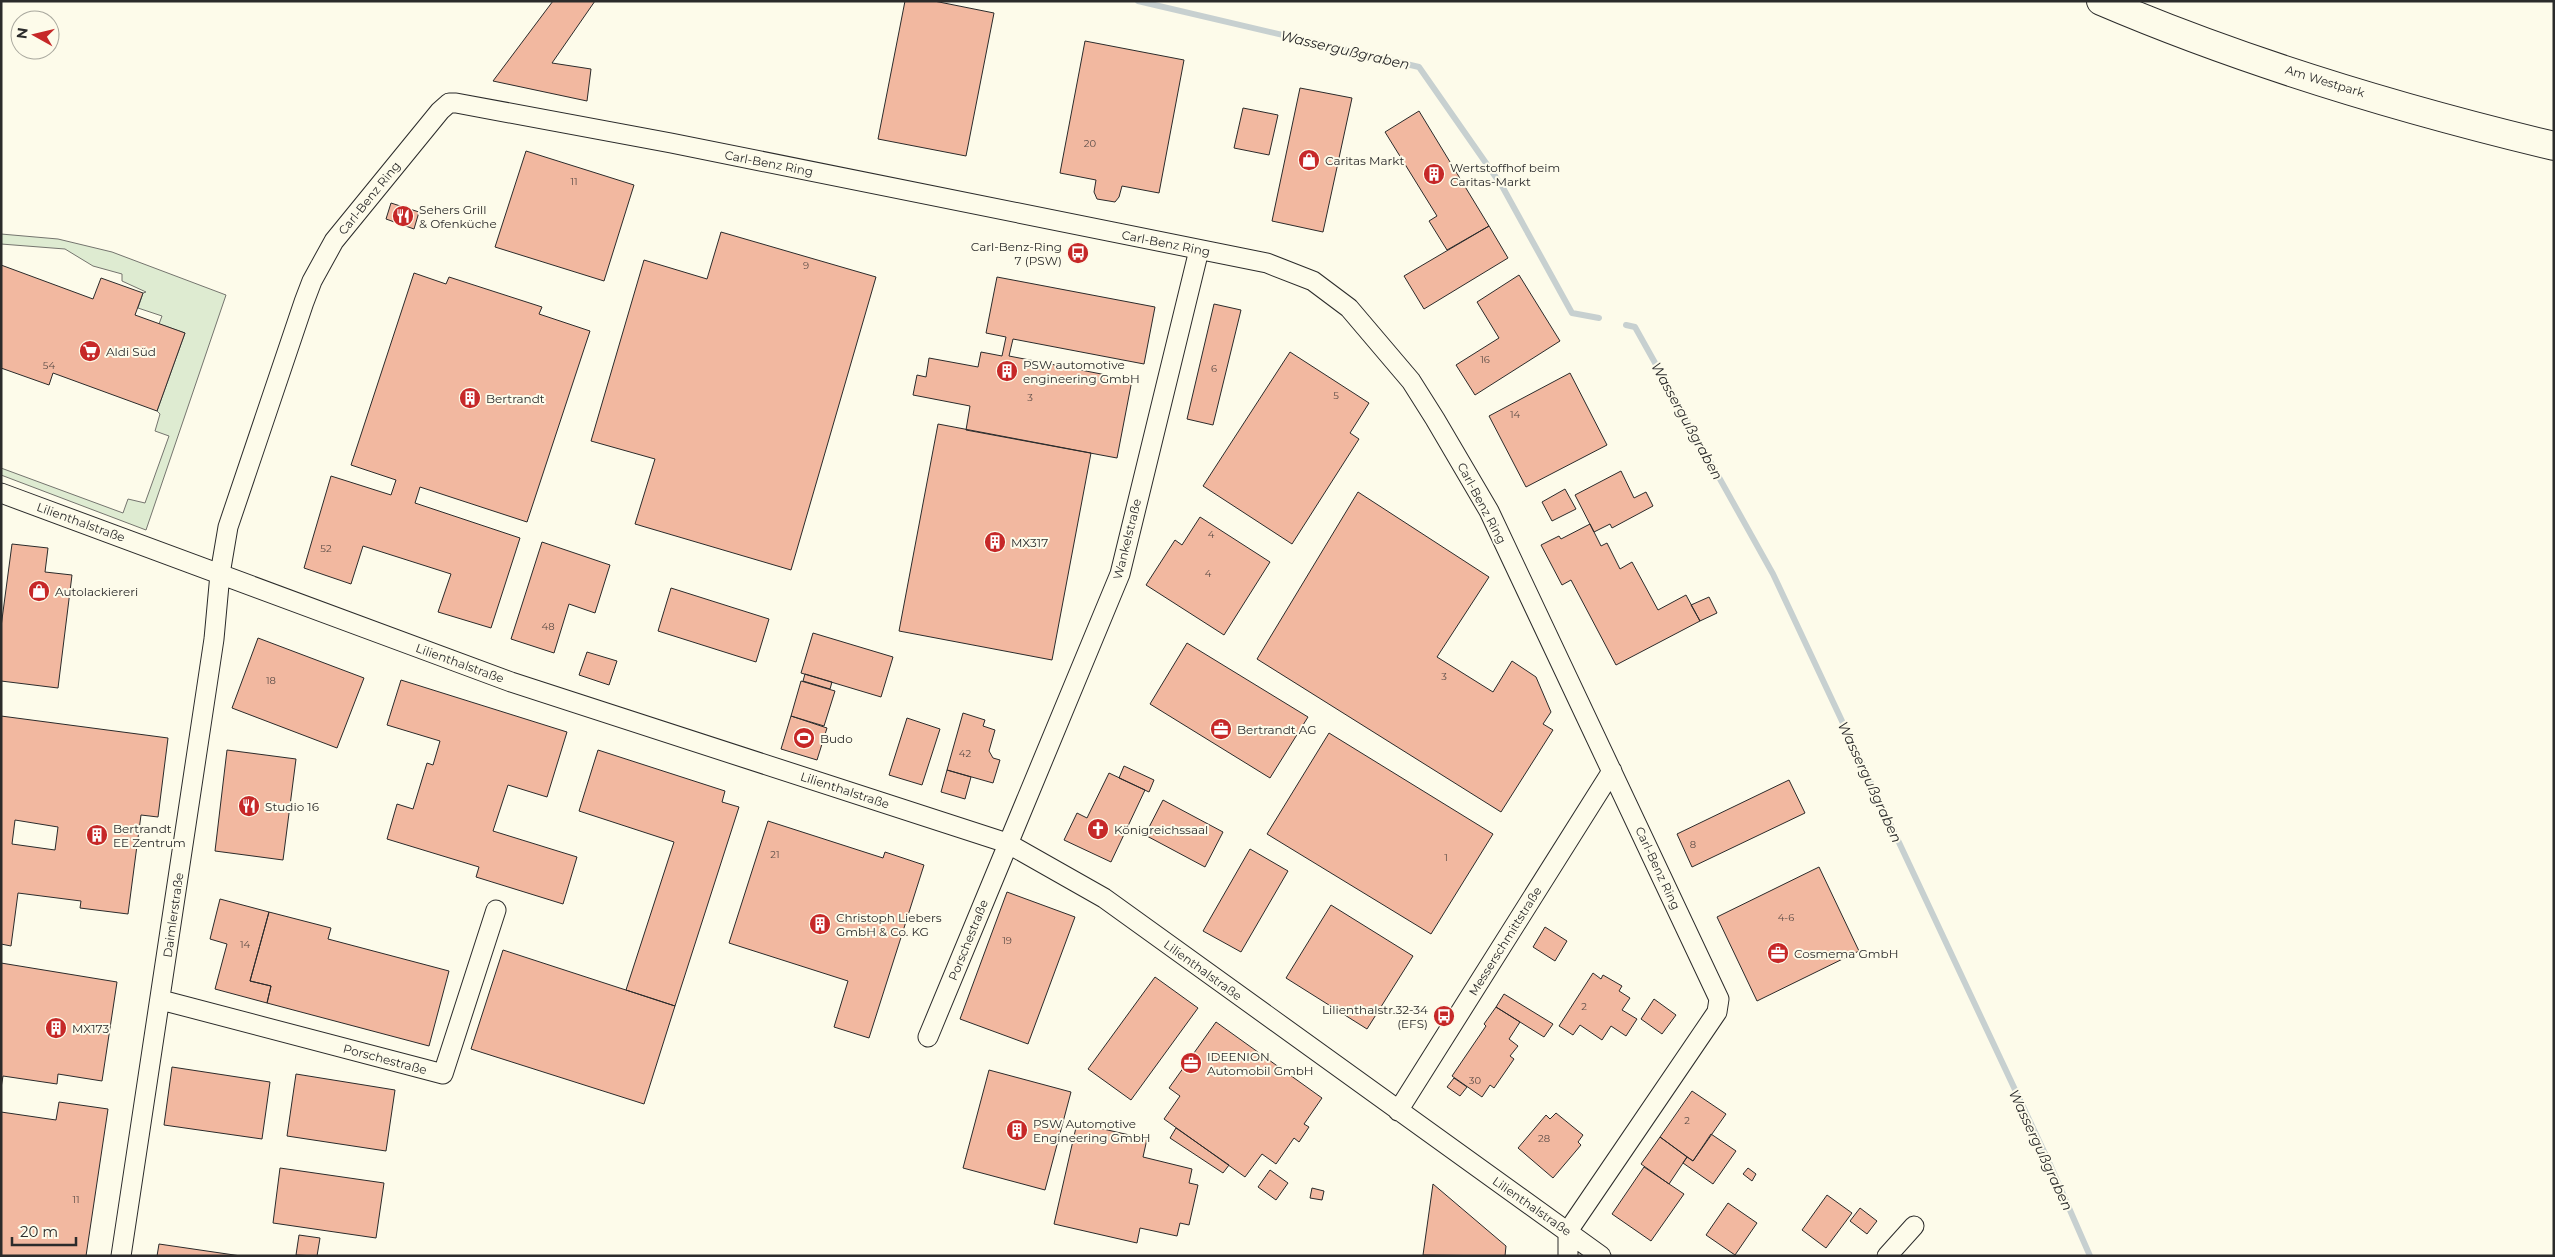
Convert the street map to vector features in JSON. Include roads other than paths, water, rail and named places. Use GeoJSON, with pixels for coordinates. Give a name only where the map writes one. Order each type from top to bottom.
{"type":"FeatureCollection","features":[{"type":"Feature","properties":{"kind":"main road","name":"Am Westpark"},"geometry":{"type":"LineString","coordinates":[[2101,1],[2298,74],[2469,124],[2554,146]]}},
{"type":"Feature","properties":{"kind":"street","name":"Carl-Benz Ring"},"geometry":{"type":"LineString","coordinates":[[220,574],[228,527],[312,281],[334,241],[440,111],[449,103],[462,103],[1266,263],[1313,281],[1349,308],[1401,368],[1435,419],[1489,511],[1719,999],[1719,1007],[1568,1231]]}},
{"type":"Feature","properties":{"kind":"street","name":"Wankelstraße"},"geometry":{"type":"LineString","coordinates":[[1008,843],[1120,574],[1199,250]]}},
{"type":"Feature","properties":{"kind":"street","name":"Lilienthalstraße"},"geometry":{"type":"LineString","coordinates":[[1,493],[511,682],[1008,843],[1104,898],[1601,1256]]}},
{"type":"Feature","properties":{"kind":"street","name":"Daimlerstraße"},"geometry":{"type":"LineString","coordinates":[[121,1256],[214,639],[220,574]]}},
{"type":"Feature","properties":{"kind":"street","name":"Messerschmittstraße"},"geometry":{"type":"LineString","coordinates":[[1398,1111],[1612,771]]}},
{"type":"Feature","properties":{"kind":"street","name":"Porschestraße"},"geometry":{"type":"LineString","coordinates":[[928,1038],[1008,843]]}},
{"type":"Feature","properties":{"kind":"street","name":"Porschestraße"},"geometry":{"type":"LineString","coordinates":[[160,1000],[443,1074],[496,910]]}},
{"type":"Feature","properties":{"kind":"street"},"geometry":{"type":"LineString","coordinates":[[1887,1256],[1914,1226]]}},
{"type":"Feature","properties":{"kind":"street"},"geometry":{"type":"LineString","coordinates":[[1568,1231],[1568,1256]]}},
{"type":"Feature","properties":{"kind":"waterway","name":"Wassergußgraben"},"geometry":{"type":"LineString","coordinates":[[1138,1],[1419,67],[1502,186],[1572,313],[1599,318]]}},
{"type":"Feature","properties":{"kind":"waterway","name":"Wassergußgraben"},"geometry":{"type":"LineString","coordinates":[[1626,325],[1635,327],[1773,574],[2048,1160],[2090,1256]]}},
{"type":"Feature","properties":{"kind":"place","name":"Caritas Markt"},"geometry":{"type":"Point","coordinates":[1309,160]}},
{"type":"Feature","properties":{"kind":"place","name":"Wertstoffhof beim Caritas-Markt"},"geometry":{"type":"Point","coordinates":[1434,174]}},
{"type":"Feature","properties":{"kind":"place","name":"Sehers Grill & Ofenküche"},"geometry":{"type":"Point","coordinates":[403,216]}},
{"type":"Feature","properties":{"kind":"place","name":"Carl-Benz-Ring 7 (PSW)"},"geometry":{"type":"Point","coordinates":[1078,253]}},
{"type":"Feature","properties":{"kind":"place","name":"Aldi Süd"},"geometry":{"type":"Point","coordinates":[90,351]}},
{"type":"Feature","properties":{"kind":"place","name":"PSW automotive engineering GmbH"},"geometry":{"type":"Point","coordinates":[1007,371]}},
{"type":"Feature","properties":{"kind":"place","name":"Bertrandt"},"geometry":{"type":"Point","coordinates":[470,398]}},
{"type":"Feature","properties":{"kind":"place","name":"MX317"},"geometry":{"type":"Point","coordinates":[995,542]}},
{"type":"Feature","properties":{"kind":"place","name":"Autolackiereri"},"geometry":{"type":"Point","coordinates":[39,591]}},
{"type":"Feature","properties":{"kind":"place","name":"Bertrandt AG"},"geometry":{"type":"Point","coordinates":[1221,729]}},
{"type":"Feature","properties":{"kind":"place","name":"Budo"},"geometry":{"type":"Point","coordinates":[804,738]}},
{"type":"Feature","properties":{"kind":"place","name":"Studio 16"},"geometry":{"type":"Point","coordinates":[249,806]}},
{"type":"Feature","properties":{"kind":"place","name":"Königreichssaal"},"geometry":{"type":"Point","coordinates":[1098,829]}},
{"type":"Feature","properties":{"kind":"place","name":"Bertrandt EE Zentrum"},"geometry":{"type":"Point","coordinates":[97,835]}},
{"type":"Feature","properties":{"kind":"place","name":"Christoph Liebers GmbH & Co. KG"},"geometry":{"type":"Point","coordinates":[820,924]}},
{"type":"Feature","properties":{"kind":"place","name":"Cosmema GmbH"},"geometry":{"type":"Point","coordinates":[1778,953]}},
{"type":"Feature","properties":{"kind":"place","name":"Lilienthalstr.32-34 (EFS)"},"geometry":{"type":"Point","coordinates":[1444,1016]}},
{"type":"Feature","properties":{"kind":"place","name":"MX173"},"geometry":{"type":"Point","coordinates":[56,1028]}},
{"type":"Feature","properties":{"kind":"place","name":"IDEENION Automobil GmbH"},"geometry":{"type":"Point","coordinates":[1191,1063]}},
{"type":"Feature","properties":{"kind":"place","name":"PSW Automotive Engineering GmbH"},"geometry":{"type":"Point","coordinates":[1017,1130]}}]}
